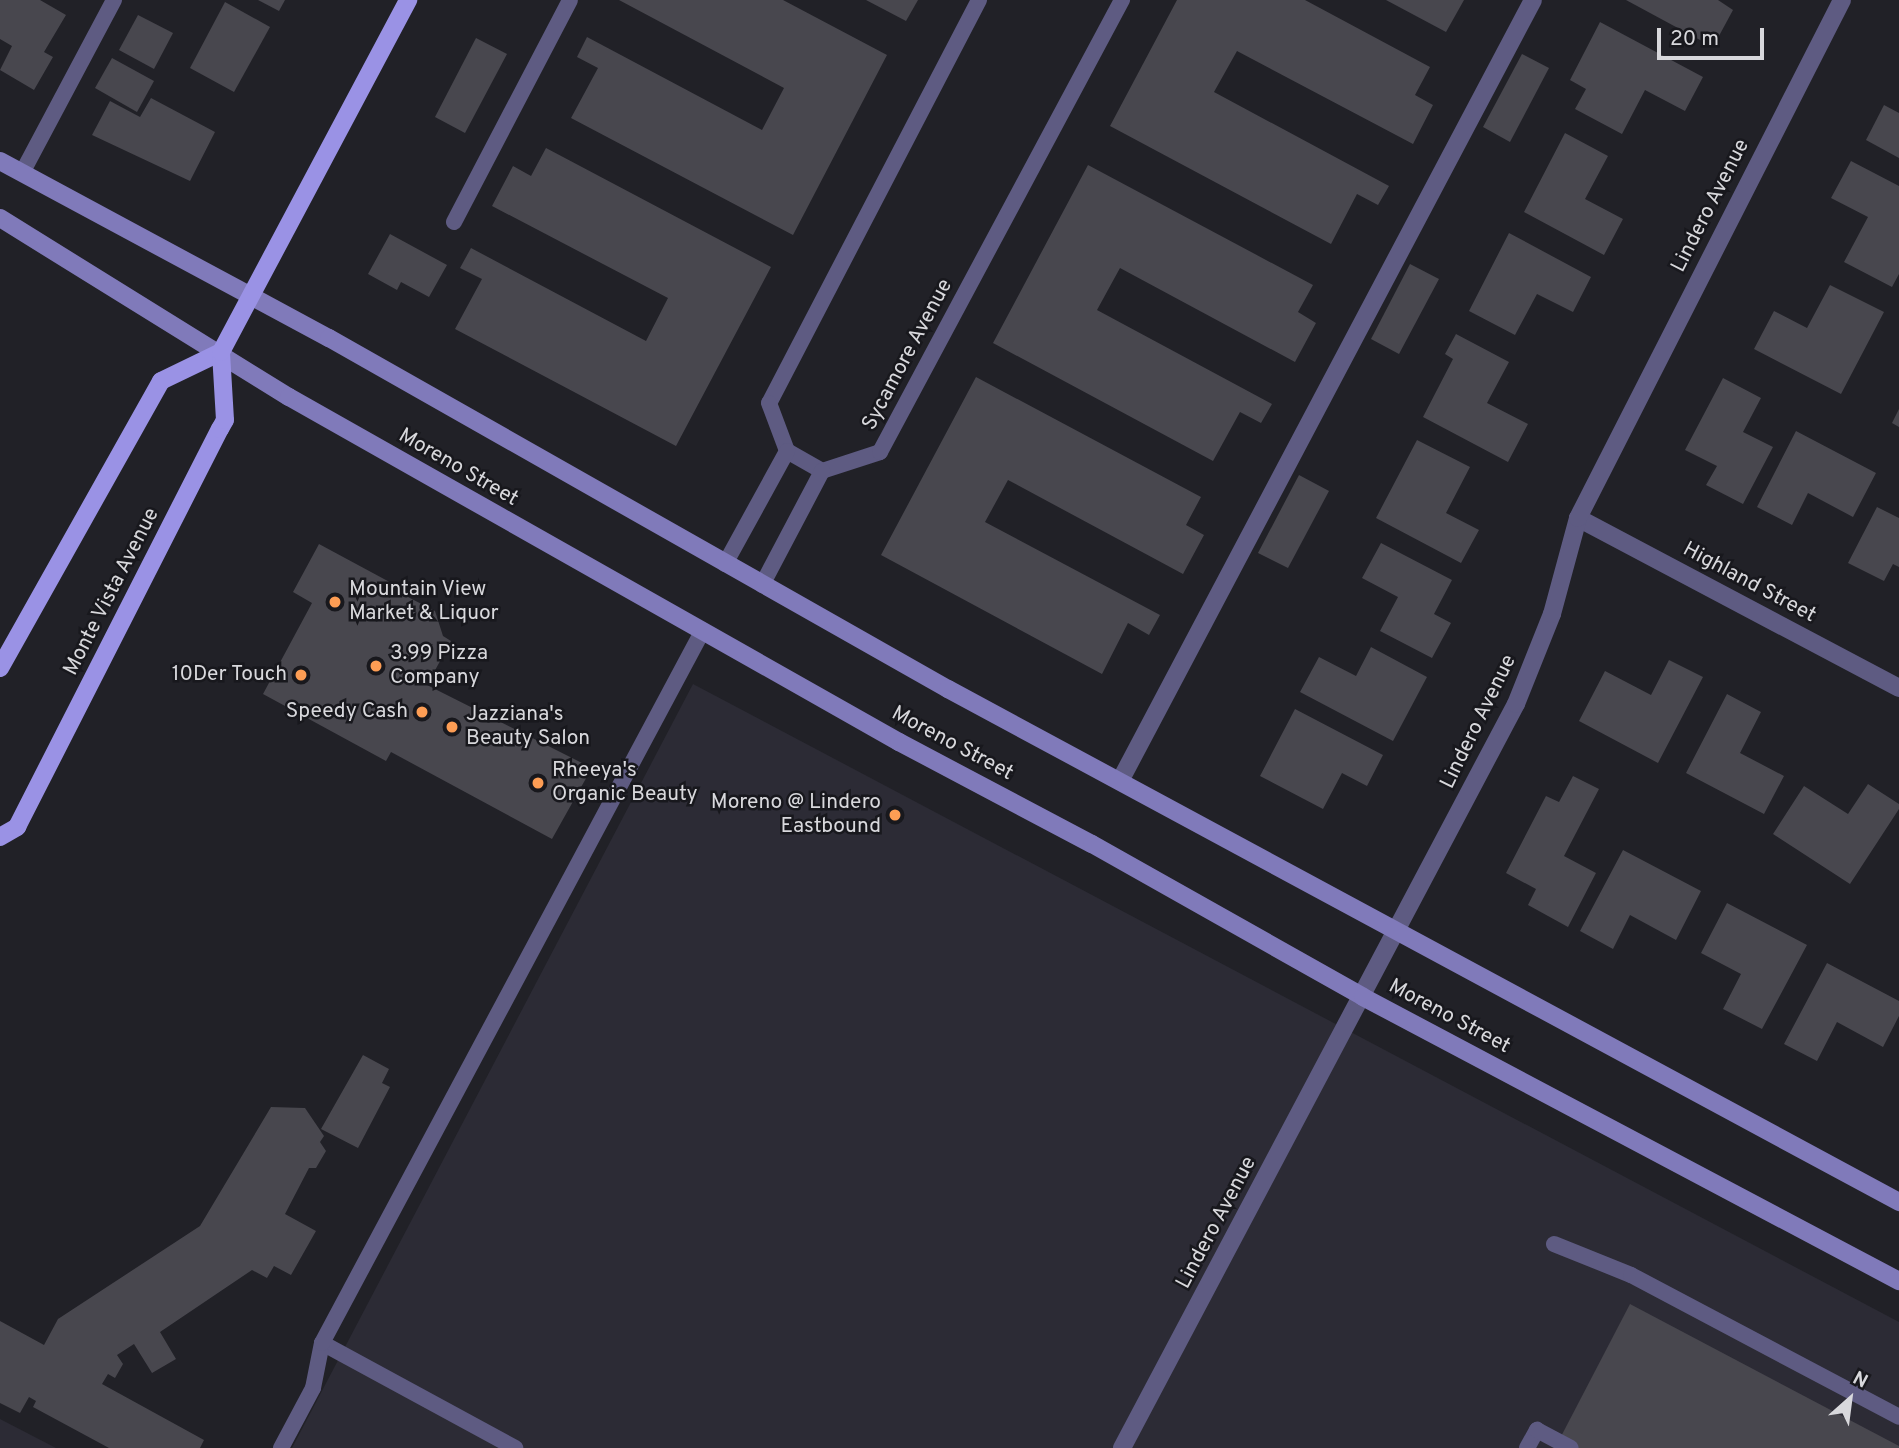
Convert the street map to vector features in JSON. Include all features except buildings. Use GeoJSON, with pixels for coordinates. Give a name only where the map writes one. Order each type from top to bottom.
{"type":"FeatureCollection","features":[{"type":"Feature","properties":{"kind":"main road"},"geometry":{"type":"LineString","coordinates":[[1,665],[160,380],[221,352],[408,0]]}},
{"type":"Feature","properties":{"kind":"main road","name":"Monte Vista Avenue"},"geometry":{"type":"LineString","coordinates":[[0,837],[17,827],[225,420],[221,352]]}},
{"type":"Feature","properties":{"kind":"street"},"geometry":{"type":"LineString","coordinates":[[1120,780],[1533,0]]}},
{"type":"Feature","properties":{"kind":"street","name":"Lindero Avenue"},"geometry":{"type":"LineString","coordinates":[[1122,1448],[1397,933],[1535,659],[1578,518],[1842,0]]}},
{"type":"Feature","properties":{"kind":"street"},"geometry":{"type":"LineString","coordinates":[[0,161],[250,299],[329,338],[762,585],[1397,933],[1899,1202]]}},
{"type":"Feature","properties":{"kind":"street","name":"Moreno Street"},"geometry":{"type":"LineString","coordinates":[[0,218],[300,403],[703,630],[1363,997],[1899,1281]]}},
{"type":"Feature","properties":{"kind":"street","name":"Highland Street"},"geometry":{"type":"LineString","coordinates":[[1578,518],[1899,688]]}},
{"type":"Feature","properties":{"kind":"lane"},"geometry":{"type":"LineString","coordinates":[[22,173],[114,0]]}},
{"type":"Feature","properties":{"kind":"lane"},"geometry":{"type":"LineString","coordinates":[[454,222],[570,0]]}},
{"type":"Feature","properties":{"kind":"lane"},"geometry":{"type":"LineString","coordinates":[[762,585],[822,471],[787,451],[769,403],[979,0]]}},
{"type":"Feature","properties":{"kind":"lane","name":"Sycamore Avenue"},"geometry":{"type":"LineString","coordinates":[[822,471],[880,452],[1122,0]]}},
{"type":"Feature","properties":{"kind":"lane"},"geometry":{"type":"LineString","coordinates":[[725,564],[787,451]]}},
{"type":"Feature","properties":{"kind":"lane"},"geometry":{"type":"LineString","coordinates":[[281,1448],[313,1388],[322,1343],[703,630]]}},
{"type":"Feature","properties":{"kind":"lane"},"geometry":{"type":"LineString","coordinates":[[1554,1244],[1631,1275],[1899,1417]]}},
{"type":"Feature","properties":{"kind":"lane"},"geometry":{"type":"LineString","coordinates":[[322,1343],[515,1448]]}},
{"type":"Feature","properties":{"kind":"lane"},"geometry":{"type":"LineString","coordinates":[[1527,1448],[1537,1430],[1571,1448]]}},
{"type":"Feature","properties":{"kind":"shaded area"},"geometry":{"type":"Polygon","coordinates":[[[693,684],[1899,1322],[1899,1448],[292,1448],[693,684]]]}},
{"type":"Feature","properties":{"kind":"shaded area"},"geometry":{"type":"Polygon","coordinates":[[[0,1419],[56,1448],[0,1448],[0,1419]]]}},
{"type":"Feature","properties":{"kind":"place","name":"Mountain View Market & Liquor"},"geometry":{"type":"Point","coordinates":[335,602]}},
{"type":"Feature","properties":{"kind":"place","name":"3.99 Pizza Company"},"geometry":{"type":"Point","coordinates":[376,666]}},
{"type":"Feature","properties":{"kind":"place","name":"10Der Touch"},"geometry":{"type":"Point","coordinates":[301,675]}},
{"type":"Feature","properties":{"kind":"place","name":"Speedy Cash"},"geometry":{"type":"Point","coordinates":[422,712]}},
{"type":"Feature","properties":{"kind":"place","name":"Jazziana's Beauty Salon"},"geometry":{"type":"Point","coordinates":[452,727]}},
{"type":"Feature","properties":{"kind":"place","name":"Rheeya's Organic Beauty"},"geometry":{"type":"Point","coordinates":[538,783]}},
{"type":"Feature","properties":{"kind":"place","name":"Moreno @ Lindero Eastbound"},"geometry":{"type":"Point","coordinates":[895,815]}}]}
